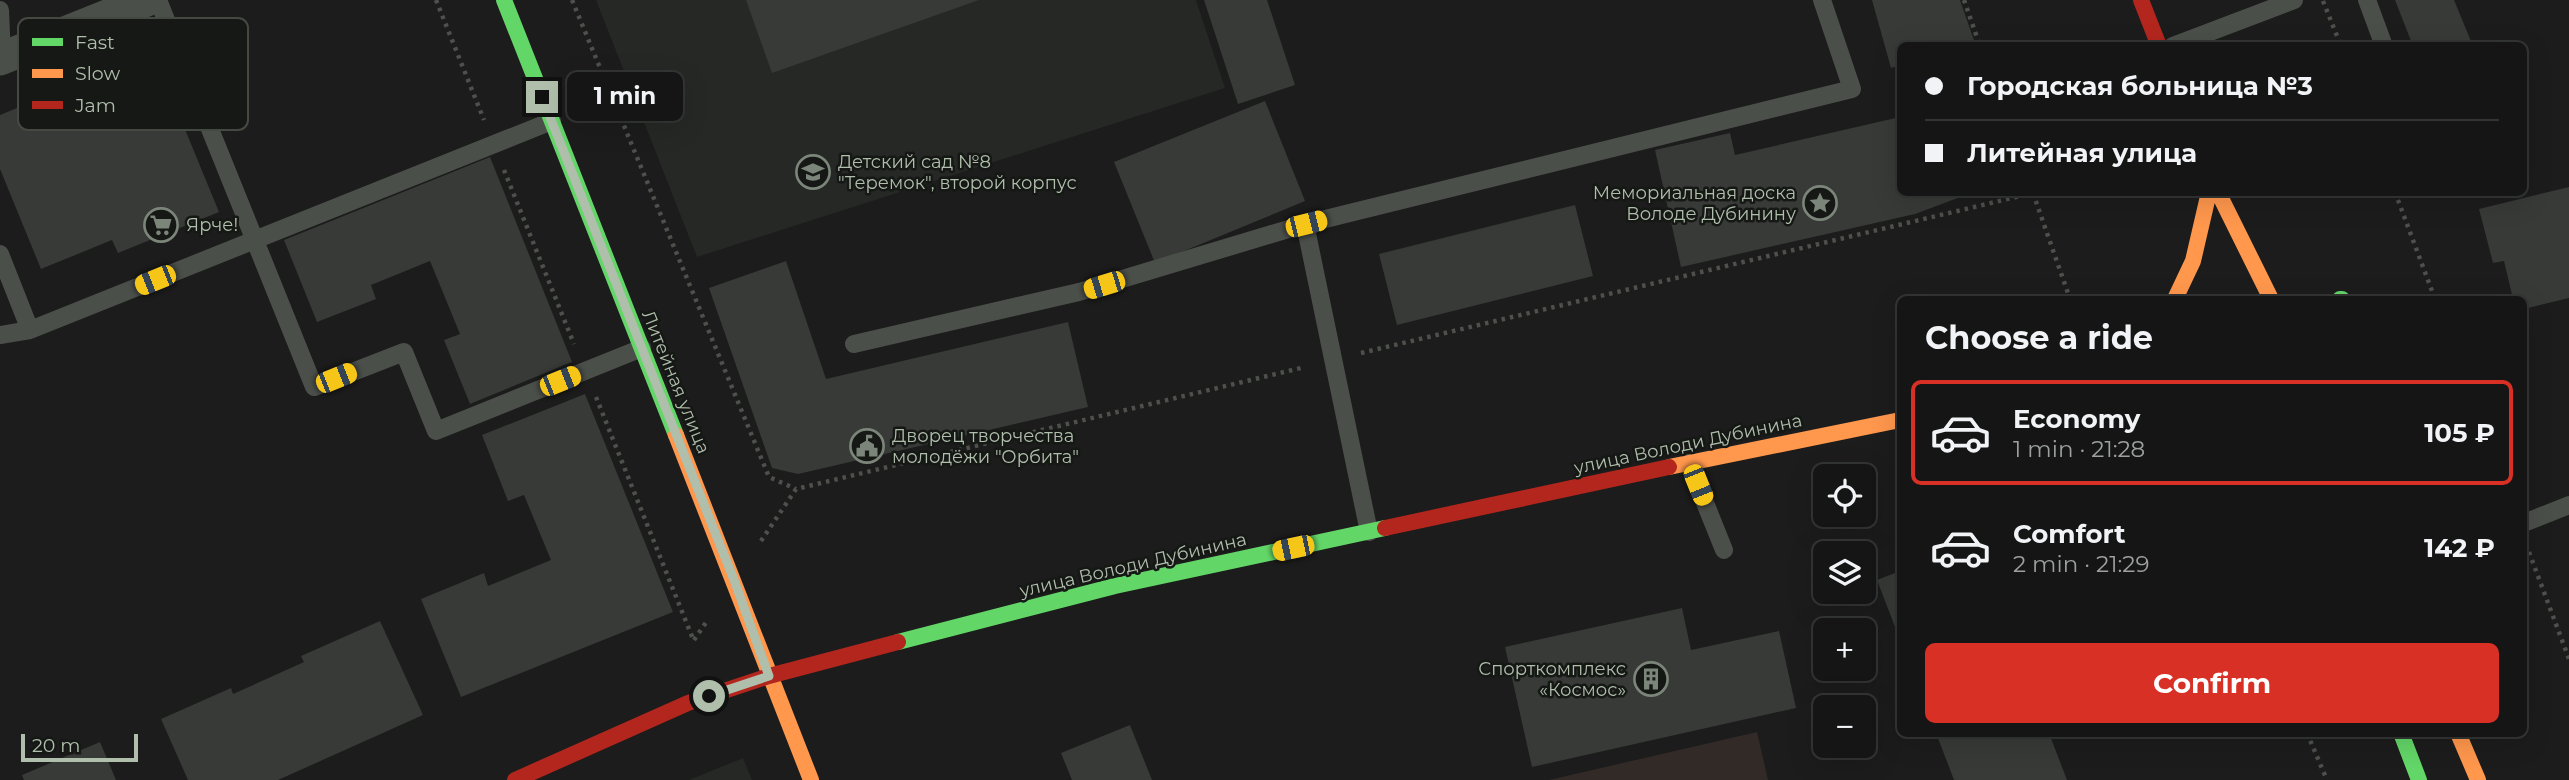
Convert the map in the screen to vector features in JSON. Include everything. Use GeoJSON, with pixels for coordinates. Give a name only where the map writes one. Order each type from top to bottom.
{"type":"FeatureCollection","features":[{"type":"Feature","properties":{"kind":"street"},"geometry":{"type":"LineString","coordinates":[[102,18],[147,0]]}},
{"type":"Feature","properties":{"kind":"street","name":"Литейная улица"},"geometry":{"type":"LineString","coordinates":[[504,0],[811,780]]}},
{"type":"Feature","properties":{"kind":"street"},"geometry":{"type":"LineString","coordinates":[[2141,0],[2157,42]]}},
{"type":"Feature","properties":{"kind":"street"},"geometry":{"type":"LineString","coordinates":[[1,58],[18,51]]}},
{"type":"Feature","properties":{"kind":"street"},"geometry":{"type":"LineString","coordinates":[[2177,296],[2187,280],[2201,235],[2208,196]]}},
{"type":"Feature","properties":{"kind":"street"},"geometry":{"type":"LineString","coordinates":[[2217,196],[2233,259]]}},
{"type":"Feature","properties":{"kind":"street"},"geometry":{"type":"LineString","coordinates":[[2218,196],[2269,296]]}},
{"type":"Feature","properties":{"kind":"street","name":"улица Володи Дубинина"},"geometry":{"type":"LineString","coordinates":[[515,780],[688,703],[769,676],[1115,586],[1897,421]]}},
{"type":"Feature","properties":{"kind":"street"},"geometry":{"type":"LineString","coordinates":[[2403,737],[2420,780]]}},
{"type":"Feature","properties":{"kind":"street"},"geometry":{"type":"LineString","coordinates":[[2460,737],[2478,780]]}},
{"type":"Feature","properties":{"kind":"street"},"geometry":{"type":"LineString","coordinates":[[2468,737],[2468,755]]}},
{"type":"Feature","properties":{"kind":"lane"},"geometry":{"type":"LineString","coordinates":[[158,0],[165,18]]}},
{"type":"Feature","properties":{"kind":"lane"},"geometry":{"type":"LineString","coordinates":[[854,344],[1079,292],[1306,224],[1852,89],[1822,0]]}},
{"type":"Feature","properties":{"kind":"lane"},"geometry":{"type":"LineString","coordinates":[[2184,42],[2294,0]]}},
{"type":"Feature","properties":{"kind":"lane"},"geometry":{"type":"LineString","coordinates":[[2367,0],[2383,42]]}},
{"type":"Feature","properties":{"kind":"lane"},"geometry":{"type":"LineString","coordinates":[[0,10],[1,58]]}},
{"type":"Feature","properties":{"kind":"lane"},"geometry":{"type":"LineString","coordinates":[[0,335],[30,330],[552,121]]}},
{"type":"Feature","properties":{"kind":"lane"},"geometry":{"type":"LineString","coordinates":[[211,130],[314,387],[404,352],[436,431],[642,348]]}},
{"type":"Feature","properties":{"kind":"lane"},"geometry":{"type":"LineString","coordinates":[[1306,224],[1369,532]]}},
{"type":"Feature","properties":{"kind":"lane"},"geometry":{"type":"LineString","coordinates":[[0,254],[30,330]]}},
{"type":"Feature","properties":{"kind":"lane"},"geometry":{"type":"LineString","coordinates":[[1689,463],[1724,550]]}},
{"type":"Feature","properties":{"kind":"lane"},"geometry":{"type":"LineString","coordinates":[[2527,522],[2569,505]]}},
{"type":"Feature","properties":{"kind":"path"},"geometry":{"type":"LineString","coordinates":[[436,0],[694,640]]}},
{"type":"Feature","properties":{"kind":"path"},"geometry":{"type":"LineString","coordinates":[[572,0],[769,477],[796,489]]}},
{"type":"Feature","properties":{"kind":"path"},"geometry":{"type":"LineString","coordinates":[[1964,0],[1979,42]]}},
{"type":"Feature","properties":{"kind":"path"},"geometry":{"type":"LineString","coordinates":[[2322,0],[2339,42]]}},
{"type":"Feature","properties":{"kind":"path"},"geometry":{"type":"LineString","coordinates":[[2033,196],[2069,296]]}},
{"type":"Feature","properties":{"kind":"path"},"geometry":{"type":"LineString","coordinates":[[2396,196],[2434,296]]}},
{"type":"Feature","properties":{"kind":"path"},"geometry":{"type":"LineString","coordinates":[[2528,549],[2569,659]]}},
{"type":"Feature","properties":{"kind":"path"},"geometry":{"type":"LineString","coordinates":[[2309,737],[2327,780]]}},
{"type":"Feature","properties":{"kind":"shaded area","name":"Детский сад №8 \"Теремок\", второй корпус"},"geometry":{"type":"Polygon","coordinates":[[[596,0],[1196,0],[1225,88],[697,257],[596,0]]]}},
{"type":"Feature","properties":{"kind":"shaded area"},"geometry":{"type":"Polygon","coordinates":[[[1757,732],[1768,780],[1549,780],[1757,732]]]}},
{"type":"Feature","properties":{"kind":"shaded area"},"geometry":{"type":"Polygon","coordinates":[[[743,758],[752,780],[689,780],[743,758]]]}},
{"type":"Feature","properties":{"kind":"building"},"geometry":{"type":"Polygon","coordinates":[[[746,0],[979,0],[772,73],[746,0]]]}},
{"type":"Feature","properties":{"kind":"building"},"geometry":{"type":"Polygon","coordinates":[[[1204,0],[1267,0],[1295,85],[1238,104],[1204,0]]]}},
{"type":"Feature","properties":{"kind":"building"},"geometry":{"type":"Polygon","coordinates":[[[1872,0],[1960,0],[1975,42],[1897,42],[1897,66],[1891,68],[1872,0]]]}},
{"type":"Feature","properties":{"kind":"building"},"geometry":{"type":"Polygon","coordinates":[[[2395,0],[2454,0],[2471,42],[2411,42],[2395,0]]]}},
{"type":"Feature","properties":{"kind":"building"},"geometry":{"type":"Polygon","coordinates":[[[1265,101],[1305,201],[1155,263],[1114,162],[1265,101]]]}},
{"type":"Feature","properties":{"kind":"building"},"geometry":{"type":"Polygon","coordinates":[[[18,108],[18,130],[185,130],[219,212],[118,253],[112,240],[41,269],[0,169],[0,115],[18,108]]]}},
{"type":"Feature","properties":{"kind":"building"},"geometry":{"type":"Polygon","coordinates":[[[1897,118],[1897,196],[1963,196],[1915,214],[1681,267],[1655,150],[1730,133],[1735,155],[1897,118]]]}},
{"type":"Feature","properties":{"kind":"building"},"geometry":{"type":"Polygon","coordinates":[[[490,157],[572,362],[470,404],[444,340],[460,334],[430,261],[371,285],[376,299],[317,322],[284,240],[490,157]]]}},
{"type":"Feature","properties":{"kind":"building"},"geometry":{"type":"Polygon","coordinates":[[[2569,187],[2569,298],[2527,308],[2527,296],[2512,296],[2504,261],[2493,263],[2479,209],[2569,187]]]}},
{"type":"Feature","properties":{"kind":"building"},"geometry":{"type":"Polygon","coordinates":[[[1575,205],[1593,276],[1397,325],[1379,254],[1575,205]]]}},
{"type":"Feature","properties":{"kind":"building"},"geometry":{"type":"Polygon","coordinates":[[[786,261],[826,379],[1068,322],[1088,407],[798,474],[772,468],[709,288],[786,261]]]}},
{"type":"Feature","properties":{"kind":"building"},"geometry":{"type":"Polygon","coordinates":[[[585,394],[673,612],[461,697],[421,599],[484,573],[488,586],[551,560],[524,495],[508,501],[482,435],[585,394]]]}},
{"type":"Feature","properties":{"kind":"building"},"geometry":{"type":"Polygon","coordinates":[[[1897,572],[1897,632],[1877,580],[1897,572]]]}},
{"type":"Feature","properties":{"kind":"building","name":"Спорткомплекс «Космос»"},"geometry":{"type":"Polygon","coordinates":[[[1682,608],[1691,650],[1779,631],[1796,708],[1532,767],[1505,647],[1682,608]]]}},
{"type":"Feature","properties":{"kind":"building"},"geometry":{"type":"Polygon","coordinates":[[[380,621],[423,715],[278,780],[188,780],[161,719],[231,688],[233,694],[304,662],[301,656],[380,621]]]}},
{"type":"Feature","properties":{"kind":"building"},"geometry":{"type":"Polygon","coordinates":[[[1130,725],[1152,780],[1072,780],[1061,753],[1130,725]]]}},
{"type":"Feature","properties":{"kind":"building"},"geometry":{"type":"Polygon","coordinates":[[[1938,737],[2051,737],[2067,780],[1954,780],[1938,737]]]}},
{"type":"Feature","properties":{"kind":"building"},"geometry":{"type":"Polygon","coordinates":[[[100,742],[116,780],[24,780],[22,775],[100,742]]]}},
{"type":"Feature","properties":{"kind":"traffic: fast"},"geometry":{"type":"LineString","coordinates":[[504,0],[676,435]]}},
{"type":"Feature","properties":{"kind":"traffic: fast"},"geometry":{"type":"LineString","coordinates":[[898,642],[1115,586],[1385,528]]}},
{"type":"Feature","properties":{"kind":"traffic: fast"},"geometry":{"type":"LineString","coordinates":[[2403,737],[2419,780]]}},
{"type":"Feature","properties":{"kind":"traffic: slow"},"geometry":{"type":"LineString","coordinates":[[2176,296],[2193,261],[2208,196]]}},
{"type":"Feature","properties":{"kind":"traffic: slow"},"geometry":{"type":"LineString","coordinates":[[2220,196],[2270,296]]}},
{"type":"Feature","properties":{"kind":"traffic: slow"},"geometry":{"type":"LineString","coordinates":[[1669,467],[1897,421]]}},
{"type":"Feature","properties":{"kind":"traffic: slow"},"geometry":{"type":"LineString","coordinates":[[676,435],[811,780]]}},
{"type":"Feature","properties":{"kind":"traffic: slow"},"geometry":{"type":"LineString","coordinates":[[2460,737],[2478,780]]}},
{"type":"Feature","properties":{"kind":"traffic: jam"},"geometry":{"type":"LineString","coordinates":[[2141,0],[2157,42]]}},
{"type":"Feature","properties":{"kind":"traffic: jam"},"geometry":{"type":"LineString","coordinates":[[1385,528],[1669,467]]}},
{"type":"Feature","properties":{"kind":"traffic: jam"},"geometry":{"type":"LineString","coordinates":[[515,780],[688,703],[769,676],[898,642]]}},
{"type":"Feature","properties":{"kind":"place","name":"Детский сад №8 \"Теремок\", второй корпус"},"geometry":{"type":"Point","coordinates":[813,172]}},
{"type":"Feature","properties":{"kind":"place","name":"Мемориальная доска Володе Дубинину"},"geometry":{"type":"Point","coordinates":[1820,203]}},
{"type":"Feature","properties":{"kind":"place","name":"Ярче!"},"geometry":{"type":"Point","coordinates":[161,225]}},
{"type":"Feature","properties":{"kind":"place","name":"Дворец творчества молодёжи \"Орбита\""},"geometry":{"type":"Point","coordinates":[867,446]}},
{"type":"Feature","properties":{"kind":"place","name":"Спорткомплекс «Космос»"},"geometry":{"type":"Point","coordinates":[1651,679]}},
{"type":"Feature","properties":{"kind":"route"},"geometry":{"type":"LineString","coordinates":[[542,97],[734,580],[769,676],[709,696]]}}]}
